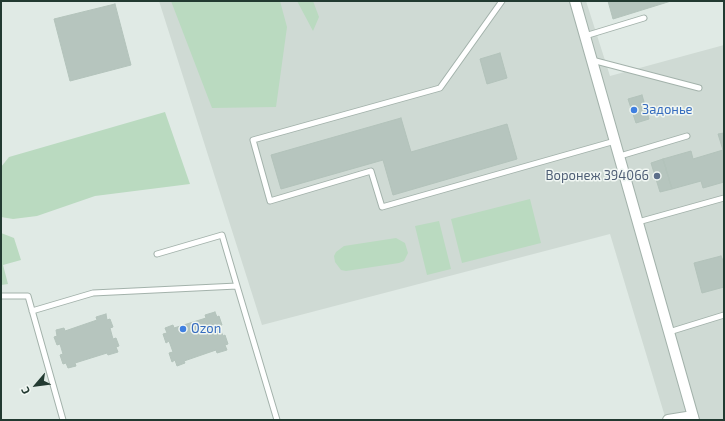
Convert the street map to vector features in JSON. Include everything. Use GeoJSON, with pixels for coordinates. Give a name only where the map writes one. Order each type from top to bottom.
{"type":"FeatureCollection","features":[{"type":"Feature","properties":{"kind":"street"},"geometry":{"type":"LineString","coordinates":[[575,1],[616,141],[668,333],[694,418],[668,420]]}},
{"type":"Feature","properties":{"kind":"lane"},"geometry":{"type":"LineString","coordinates":[[502,1],[440,88],[252,140],[270,201],[371,171],[382,207],[616,141]]}},
{"type":"Feature","properties":{"kind":"lane"},"geometry":{"type":"LineString","coordinates":[[585,36],[644,18]]}},
{"type":"Feature","properties":{"kind":"lane"},"geometry":{"type":"LineString","coordinates":[[592,60],[699,88]]}},
{"type":"Feature","properties":{"kind":"lane"},"geometry":{"type":"LineString","coordinates":[[620,156],[687,136]]}},
{"type":"Feature","properties":{"kind":"lane"},"geometry":{"type":"LineString","coordinates":[[638,222],[724,198]]}},
{"type":"Feature","properties":{"kind":"lane"},"geometry":{"type":"LineString","coordinates":[[158,254],[222,235],[277,420]]}},
{"type":"Feature","properties":{"kind":"lane"},"geometry":{"type":"LineString","coordinates":[[32,311],[94,293],[237,286]]}},
{"type":"Feature","properties":{"kind":"lane"},"geometry":{"type":"LineString","coordinates":[[1,296],[28,296],[63,420]]}},
{"type":"Feature","properties":{"kind":"lane"},"geometry":{"type":"LineString","coordinates":[[668,333],[724,316]]}},
{"type":"Feature","properties":{"kind":"shaded area"},"geometry":{"type":"Polygon","coordinates":[[[159,1],[586,1],[610,76],[724,45],[724,420],[666,420],[610,234],[262,325],[159,1]]]}},
{"type":"Feature","properties":{"kind":"green space"},"geometry":{"type":"Polygon","coordinates":[[[171,1],[280,1],[287,27],[276,107],[212,108],[171,1]]]}},
{"type":"Feature","properties":{"kind":"green space"},"geometry":{"type":"Polygon","coordinates":[[[297,1],[313,1],[319,17],[313,31],[297,1]]]}},
{"type":"Feature","properties":{"kind":"green space"},"geometry":{"type":"Polygon","coordinates":[[[165,112],[190,184],[95,196],[37,216],[13,219],[1,217],[1,167],[9,157],[165,112]]]}},
{"type":"Feature","properties":{"kind":"green space"},"geometry":{"type":"Polygon","coordinates":[[[530,199],[541,243],[462,263],[451,219],[530,199]]]}},
{"type":"Feature","properties":{"kind":"green space"},"geometry":{"type":"Polygon","coordinates":[[[439,221],[451,269],[427,275],[415,226],[439,221]]]}},
{"type":"Feature","properties":{"kind":"green space"},"geometry":{"type":"Polygon","coordinates":[[[1,233],[14,238],[21,260],[3,265],[8,284],[1,285],[1,233]]]}},
{"type":"Feature","properties":{"kind":"green space"},"geometry":{"type":"Polygon","coordinates":[[[396,238],[405,243],[408,253],[404,261],[399,263],[346,271],[341,270],[335,262],[334,256],[336,252],[344,246],[396,238]]]}},
{"type":"Feature","properties":{"kind":"building"},"geometry":{"type":"Polygon","coordinates":[[[608,1],[671,1],[613,19],[608,1]]]}},
{"type":"Feature","properties":{"kind":"building"},"geometry":{"type":"Polygon","coordinates":[[[115,4],[131,65],[70,81],[54,19],[115,4]]]}},
{"type":"Feature","properties":{"kind":"building"},"geometry":{"type":"Polygon","coordinates":[[[500,53],[507,78],[487,84],[480,59],[500,53]]]}},
{"type":"Feature","properties":{"kind":"building"},"geometry":{"type":"Polygon","coordinates":[[[642,95],[649,119],[636,123],[628,99],[642,95]]]}},
{"type":"Feature","properties":{"kind":"building"},"geometry":{"type":"Polygon","coordinates":[[[401,118],[411,152],[507,124],[517,159],[393,195],[383,160],[281,189],[271,155],[401,118]]]}},
{"type":"Feature","properties":{"kind":"building"},"geometry":{"type":"Polygon","coordinates":[[[724,133],[724,182],[703,188],[701,181],[672,189],[663,159],[691,151],[693,159],[723,150],[718,134],[724,133]]]}},
{"type":"Feature","properties":{"kind":"building"},"geometry":{"type":"Polygon","coordinates":[[[663,159],[672,189],[660,192],[651,163],[663,159]]]}},
{"type":"Feature","properties":{"kind":"building"},"geometry":{"type":"Polygon","coordinates":[[[721,256],[724,263],[724,287],[702,293],[694,263],[721,256]]]}},
{"type":"Feature","properties":{"kind":"building"},"geometry":{"type":"Polygon","coordinates":[[[215,312],[217,317],[219,316],[222,325],[219,326],[223,336],[225,335],[228,344],[225,345],[227,350],[217,353],[216,350],[184,361],[185,363],[177,366],[175,360],[172,362],[169,353],[173,352],[169,341],[166,343],[163,334],[167,333],[165,328],[173,325],[174,328],[206,318],[205,315],[215,312]]]}},
{"type":"Feature","properties":{"kind":"building"},"geometry":{"type":"Polygon","coordinates":[[[106,314],[107,320],[110,319],[113,327],[110,328],[113,339],[116,338],[119,346],[116,347],[118,352],[108,355],[107,353],[75,363],[76,366],[68,368],[66,363],[63,364],[60,355],[63,354],[60,344],[57,345],[54,337],[57,336],[56,330],[64,328],[65,331],[97,320],[96,317],[106,314]]]}},
{"type":"Feature","properties":{"kind":"place","name":"Задонье"},"geometry":{"type":"Point","coordinates":[634,110]}},
{"type":"Feature","properties":{"kind":"place","name":"Воронеж 394066"},"geometry":{"type":"Point","coordinates":[657,176]}},
{"type":"Feature","properties":{"kind":"place","name":"Ozon"},"geometry":{"type":"Point","coordinates":[183,329]}}]}
